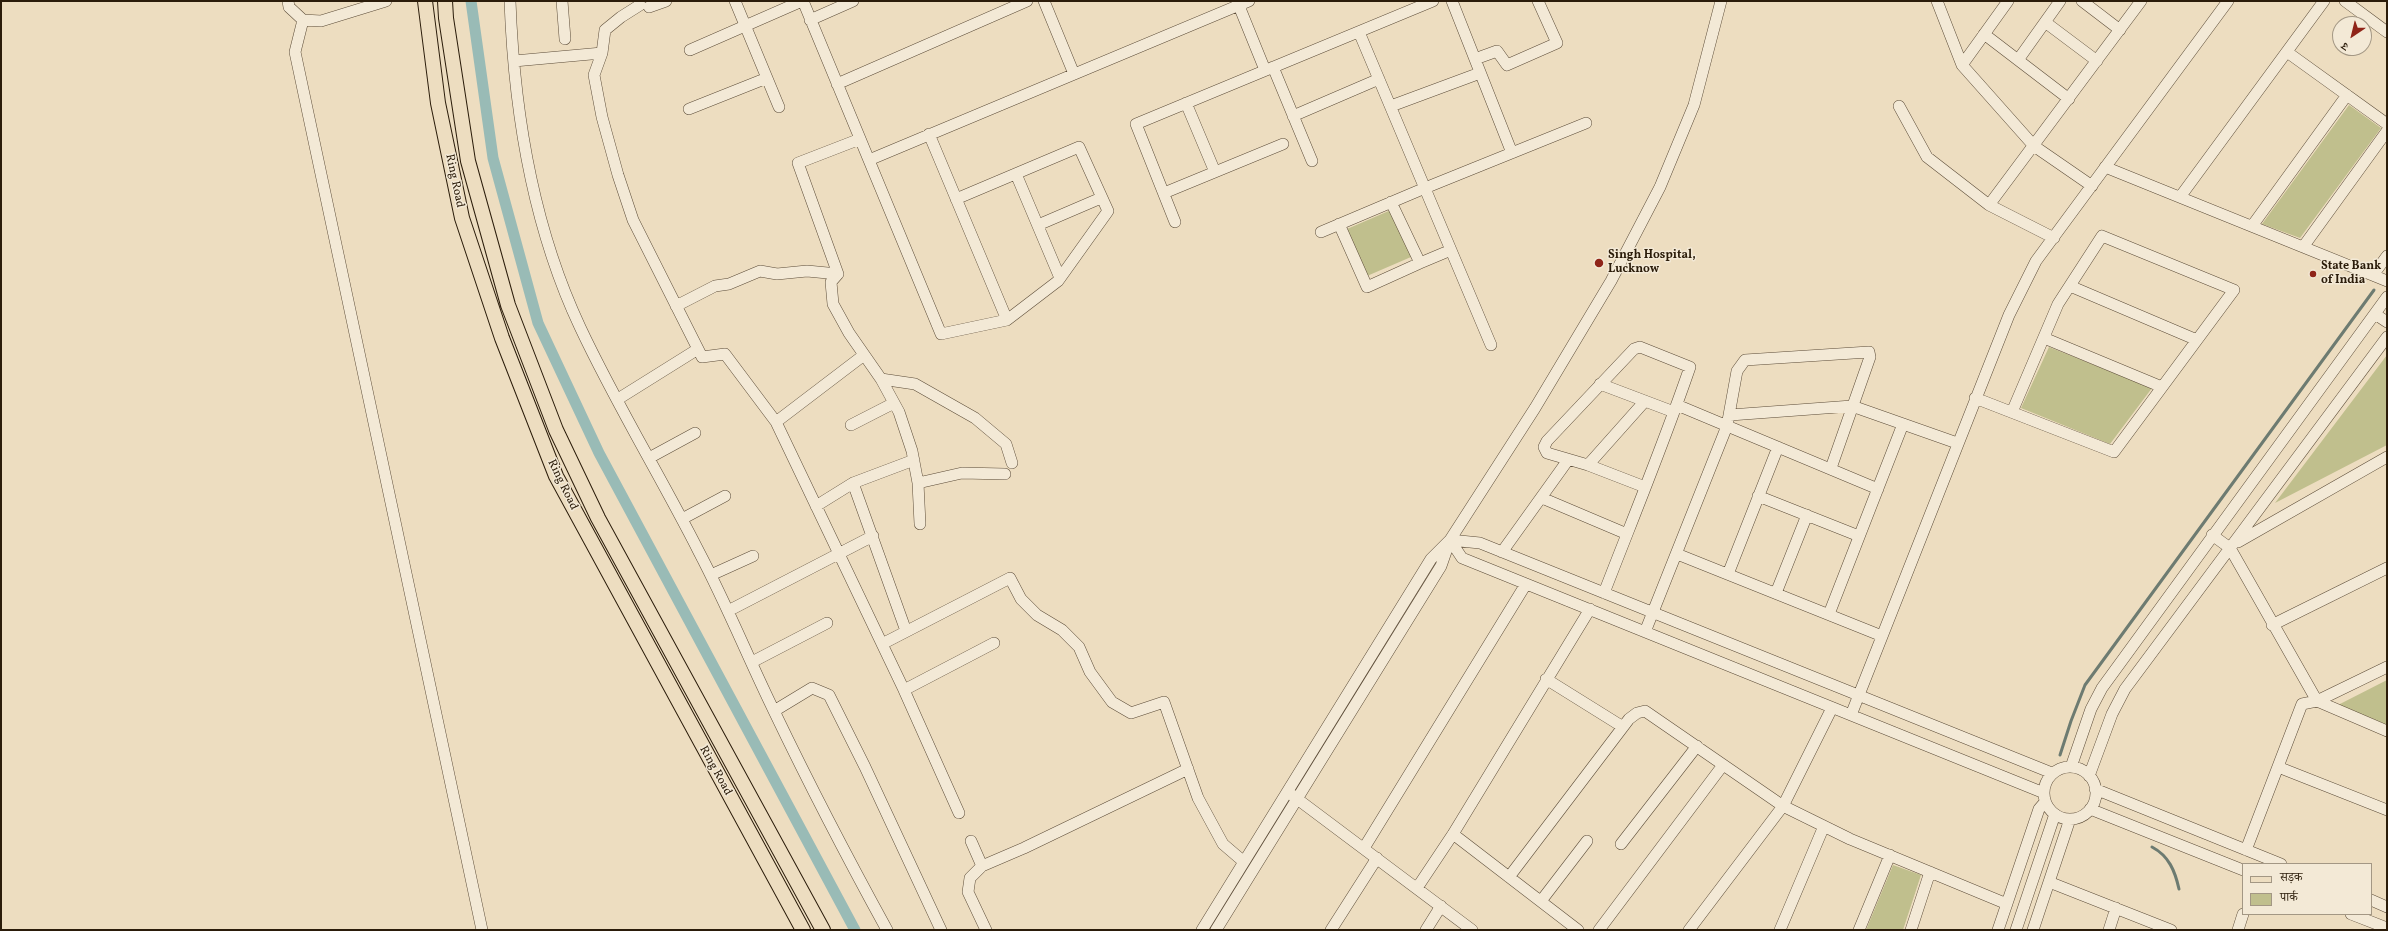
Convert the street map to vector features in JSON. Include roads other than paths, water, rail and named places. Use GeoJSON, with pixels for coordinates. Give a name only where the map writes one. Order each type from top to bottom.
{"type":"FeatureCollection","features":[{"type":"Feature","properties":{"kind":"main road","name":"Ring Road"},"geometry":{"type":"LineString","coordinates":[[425,1],[438,103],[462,218],[502,338],[556,476],[804,930]]}},
{"type":"Feature","properties":{"kind":"main road"},"geometry":{"type":"LineString","coordinates":[[445,1],[446,18],[468,161],[508,305],[556,430],[598,518],[823,930]]}},
{"type":"Feature","properties":{"kind":"street"},"geometry":{"type":"LineString","coordinates":[[288,1],[289,7],[303,20],[321,21],[386,1]]}},
{"type":"Feature","properties":{"kind":"street"},"geometry":{"type":"LineString","coordinates":[[510,1],[520,127],[549,249],[580,327],[682,519],[728,611],[774,711],[842,848],[887,930]]}},
{"type":"Feature","properties":{"kind":"street"},"geometry":{"type":"LineString","coordinates":[[562,1],[565,39]]}},
{"type":"Feature","properties":{"kind":"street"},"geometry":{"type":"LineString","coordinates":[[666,1],[645,6],[621,17],[605,30],[602,52],[594,75],[602,117],[618,175],[634,220],[702,357],[725,354],[776,422],[904,690],[959,813]]}},
{"type":"Feature","properties":{"kind":"street"},"geometry":{"type":"LineString","coordinates":[[735,1],[779,107]]}},
{"type":"Feature","properties":{"kind":"street"},"geometry":{"type":"LineString","coordinates":[[690,50],[803,1],[941,334],[1007,320],[1060,278],[1108,211],[1079,147],[956,199]]}},
{"type":"Feature","properties":{"kind":"street"},"geometry":{"type":"LineString","coordinates":[[810,20],[853,1]]}},
{"type":"Feature","properties":{"kind":"street"},"geometry":{"type":"LineString","coordinates":[[837,84],[1027,1]]}},
{"type":"Feature","properties":{"kind":"street"},"geometry":{"type":"LineString","coordinates":[[1044,1],[1074,74]]}},
{"type":"Feature","properties":{"kind":"street"},"geometry":{"type":"LineString","coordinates":[[1175,222],[1136,124],[1359,32],[1414,5],[1433,1]]}},
{"type":"Feature","properties":{"kind":"street"},"geometry":{"type":"LineString","coordinates":[[1452,1],[1512,153]]}},
{"type":"Feature","properties":{"kind":"street"},"geometry":{"type":"LineString","coordinates":[[1475,59],[1497,51],[1507,65],[1556,43],[1538,1]]}},
{"type":"Feature","properties":{"kind":"street"},"geometry":{"type":"LineString","coordinates":[[1202,930],[1431,559],[1450,540],[1535,408],[1607,287],[1660,187],[1694,106],[1721,1]]}},
{"type":"Feature","properties":{"kind":"street"},"geometry":{"type":"LineString","coordinates":[[1937,1],[1962,65],[2034,146],[2092,186]]}},
{"type":"Feature","properties":{"kind":"street"},"geometry":{"type":"LineString","coordinates":[[1962,65],[2008,1]]}},
{"type":"Feature","properties":{"kind":"street"},"geometry":{"type":"LineString","coordinates":[[2018,60],[2060,1]]}},
{"type":"Feature","properties":{"kind":"street"},"geometry":{"type":"LineString","coordinates":[[2082,1],[2120,30]]}},
{"type":"Feature","properties":{"kind":"street"},"geometry":{"type":"LineString","coordinates":[[1990,205],[2142,1]]}},
{"type":"Feature","properties":{"kind":"street"},"geometry":{"type":"LineString","coordinates":[[1851,715],[1975,398],[2009,315],[2036,262],[2228,1]]}},
{"type":"Feature","properties":{"kind":"street"},"geometry":{"type":"LineString","coordinates":[[2180,198],[2324,1]]}},
{"type":"Feature","properties":{"kind":"street"},"geometry":{"type":"LineString","coordinates":[[2345,1],[2387,32]]}},
{"type":"Feature","properties":{"kind":"street"},"geometry":{"type":"LineString","coordinates":[[869,160],[1241,2],[1269,69],[1293,116],[1312,161]]}},
{"type":"Feature","properties":{"kind":"street"},"geometry":{"type":"LineString","coordinates":[[303,20],[296,52],[482,930]]}},
{"type":"Feature","properties":{"kind":"street"},"geometry":{"type":"LineString","coordinates":[[2045,22],[2097,61]]}},
{"type":"Feature","properties":{"kind":"street"},"geometry":{"type":"LineString","coordinates":[[1359,32],[1491,345]]}},
{"type":"Feature","properties":{"kind":"street"},"geometry":{"type":"LineString","coordinates":[[1984,34],[2069,99]]}},
{"type":"Feature","properties":{"kind":"street"},"geometry":{"type":"LineString","coordinates":[[514,61],[602,52]]}},
{"type":"Feature","properties":{"kind":"street"},"geometry":{"type":"LineString","coordinates":[[2287,52],[2387,124]]}},
{"type":"Feature","properties":{"kind":"street"},"geometry":{"type":"LineString","coordinates":[[1391,106],[1480,73]]}},
{"type":"Feature","properties":{"kind":"street"},"geometry":{"type":"LineString","coordinates":[[690,110],[766,78]]}},
{"type":"Feature","properties":{"kind":"street"},"geometry":{"type":"LineString","coordinates":[[1293,116],[1379,79]]}},
{"type":"Feature","properties":{"kind":"street"},"geometry":{"type":"LineString","coordinates":[[2252,226],[2347,95]]}},
{"type":"Feature","properties":{"kind":"street"},"geometry":{"type":"LineString","coordinates":[[1186,103],[1215,172]]}},
{"type":"Feature","properties":{"kind":"street"},"geometry":{"type":"LineString","coordinates":[[1899,106],[1927,157],[1990,205],[2054,238]]}},
{"type":"Feature","properties":{"kind":"street"},"geometry":{"type":"LineString","coordinates":[[1321,232],[1586,123]]}},
{"type":"Feature","properties":{"kind":"street"},"geometry":{"type":"LineString","coordinates":[[2303,247],[2387,131]]}},
{"type":"Feature","properties":{"kind":"street"},"geometry":{"type":"LineString","coordinates":[[929,134],[1007,320]]}},
{"type":"Feature","properties":{"kind":"street"},"geometry":{"type":"LineString","coordinates":[[838,274],[798,163],[860,139]]}},
{"type":"Feature","properties":{"kind":"street"},"geometry":{"type":"LineString","coordinates":[[1164,193],[1283,144]]}},
{"type":"Feature","properties":{"kind":"street"},"geometry":{"type":"LineString","coordinates":[[2105,168],[2387,281]]}},
{"type":"Feature","properties":{"kind":"street"},"geometry":{"type":"LineString","coordinates":[[1016,174],[1060,278]]}},
{"type":"Feature","properties":{"kind":"street"},"geometry":{"type":"LineString","coordinates":[[1038,225],[1102,198]]}},
{"type":"Feature","properties":{"kind":"street"},"geometry":{"type":"LineString","coordinates":[[1391,202],[1420,264]]}},
{"type":"Feature","properties":{"kind":"street"},"geometry":{"type":"LineString","coordinates":[[1339,224],[1368,287],[1451,250]]}},
{"type":"Feature","properties":{"kind":"street"},"geometry":{"type":"LineString","coordinates":[[1975,398],[2114,452],[2234,290],[2102,236],[2058,304],[2012,412]]}},
{"type":"Feature","properties":{"kind":"street"},"geometry":{"type":"LineString","coordinates":[[2373,275],[2387,256]]}},
{"type":"Feature","properties":{"kind":"street"},"geometry":{"type":"LineString","coordinates":[[676,306],[714,286],[729,284],[760,272],[777,274],[807,271],[838,274]]}},
{"type":"Feature","properties":{"kind":"street"},"geometry":{"type":"LineString","coordinates":[[838,274],[831,282],[834,304],[849,333],[881,379],[899,412],[914,460],[918,483],[920,524]]}},
{"type":"Feature","properties":{"kind":"street"},"geometry":{"type":"LineString","coordinates":[[2070,286],[2197,340]]}},
{"type":"Feature","properties":{"kind":"street"},"geometry":{"type":"LineString","coordinates":[[2071,767],[2095,699],[2212,535],[2387,297]]}},
{"type":"Feature","properties":{"kind":"street"},"geometry":{"type":"LineString","coordinates":[[2375,314],[2387,322]]}},
{"type":"Feature","properties":{"kind":"street"},"geometry":{"type":"LineString","coordinates":[[2089,776],[2112,714],[2125,689],[2387,337]]}},
{"type":"Feature","properties":{"kind":"street"},"geometry":{"type":"LineString","coordinates":[[2044,338],[2162,388]]}},
{"type":"Feature","properties":{"kind":"street"},"geometry":{"type":"LineString","coordinates":[[1604,593],[1676,408],[1690,367],[1645,347],[1634,349],[1547,441],[1544,448],[1547,453],[1588,465],[1645,487]]}},
{"type":"Feature","properties":{"kind":"street"},"geometry":{"type":"LineString","coordinates":[[618,399],[698,349]]}},
{"type":"Feature","properties":{"kind":"street"},"geometry":{"type":"LineString","coordinates":[[1645,632],[1729,420],[1737,371],[1745,360],[1869,352],[1870,357],[1831,468]]}},
{"type":"Feature","properties":{"kind":"street"},"geometry":{"type":"LineString","coordinates":[[776,422],[864,355]]}},
{"type":"Feature","properties":{"kind":"street"},"geometry":{"type":"LineString","coordinates":[[881,379],[915,384],[975,418],[1006,444],[1012,463]]}},
{"type":"Feature","properties":{"kind":"street"},"geometry":{"type":"LineString","coordinates":[[1600,384],[1645,401],[1729,420],[1778,447],[1878,489]]}},
{"type":"Feature","properties":{"kind":"street"},"geometry":{"type":"LineString","coordinates":[[1588,465],[1645,401]]}},
{"type":"Feature","properties":{"kind":"street"},"geometry":{"type":"LineString","coordinates":[[851,425],[894,403]]}},
{"type":"Feature","properties":{"kind":"street"},"geometry":{"type":"LineString","coordinates":[[1729,420],[1852,406],[1957,443]]}},
{"type":"Feature","properties":{"kind":"street"},"geometry":{"type":"LineString","coordinates":[[1829,614],[1903,424]]}},
{"type":"Feature","properties":{"kind":"street"},"geometry":{"type":"LineString","coordinates":[[649,458],[695,433]]}},
{"type":"Feature","properties":{"kind":"street"},"geometry":{"type":"LineString","coordinates":[[1728,574],[1778,447]]}},
{"type":"Feature","properties":{"kind":"street"},"geometry":{"type":"LineString","coordinates":[[2230,548],[2251,534],[2387,457]]}},
{"type":"Feature","properties":{"kind":"street"},"geometry":{"type":"LineString","coordinates":[[816,506],[853,483],[914,460]]}},
{"type":"Feature","properties":{"kind":"street"},"geometry":{"type":"LineString","coordinates":[[1502,552],[1568,460]]}},
{"type":"Feature","properties":{"kind":"street"},"geometry":{"type":"LineString","coordinates":[[918,483],[962,473],[1005,474]]}},
{"type":"Feature","properties":{"kind":"street"},"geometry":{"type":"LineString","coordinates":[[853,483],[906,631]]}},
{"type":"Feature","properties":{"kind":"street"},"geometry":{"type":"LineString","coordinates":[[682,519],[725,496]]}},
{"type":"Feature","properties":{"kind":"street"},"geometry":{"type":"LineString","coordinates":[[1758,496],[1859,536]]}},
{"type":"Feature","properties":{"kind":"street"},"geometry":{"type":"LineString","coordinates":[[1542,498],[1627,534]]}},
{"type":"Feature","properties":{"kind":"street"},"geometry":{"type":"LineString","coordinates":[[1776,593],[1807,515]]}},
{"type":"Feature","properties":{"kind":"street"},"geometry":{"type":"LineString","coordinates":[[2212,535],[2230,548],[2272,625],[2317,701],[2387,731]]}},
{"type":"Feature","properties":{"kind":"street"},"geometry":{"type":"LineString","coordinates":[[728,611],[872,536]]}},
{"type":"Feature","properties":{"kind":"street"},"geometry":{"type":"LineString","coordinates":[[1450,540],[1480,543],[2052,773]]}},
{"type":"Feature","properties":{"kind":"street"},"geometry":{"type":"LineString","coordinates":[[1450,540],[1462,558],[1851,715],[2045,798],[2055,814],[2070,819],[2079,817],[2090,809],[2096,795],[2089,776],[2080,769],[2071,767],[2060,768],[2052,773],[2046,782],[2045,798],[2039,809],[1998,930]]}},
{"type":"Feature","properties":{"kind":"street"},"geometry":{"type":"LineString","coordinates":[[1211,916],[1222,928],[1298,799],[1441,566],[1450,540]]}},
{"type":"Feature","properties":{"kind":"street"},"geometry":{"type":"LineString","coordinates":[[1676,554],[1882,636]]}},
{"type":"Feature","properties":{"kind":"street"},"geometry":{"type":"LineString","coordinates":[[711,576],[753,556]]}},
{"type":"Feature","properties":{"kind":"street"},"geometry":{"type":"LineString","coordinates":[[2272,625],[2387,568]]}},
{"type":"Feature","properties":{"kind":"street"},"geometry":{"type":"LineString","coordinates":[[882,644],[1010,578],[1021,599],[1037,615],[1062,630],[1079,646],[1090,672],[1112,702],[1131,713],[1164,702],[1198,798],[1223,844],[1244,862]]}},
{"type":"Feature","properties":{"kind":"street"},"geometry":{"type":"LineString","coordinates":[[1364,848],[1526,584]]}},
{"type":"Feature","properties":{"kind":"street"},"geometry":{"type":"LineString","coordinates":[[1417,888],[1453,834],[1590,609]]}},
{"type":"Feature","properties":{"kind":"street"},"geometry":{"type":"LineString","coordinates":[[752,662],[826,623]]}},
{"type":"Feature","properties":{"kind":"street"},"geometry":{"type":"LineString","coordinates":[[904,690],[994,643]]}},
{"type":"Feature","properties":{"kind":"street"},"geometry":{"type":"LineString","coordinates":[[2246,850],[2302,704],[2317,701],[2387,667]]}},
{"type":"Feature","properties":{"kind":"street"},"geometry":{"type":"LineString","coordinates":[[1546,679],[1623,727]]}},
{"type":"Feature","properties":{"kind":"street"},"geometry":{"type":"LineString","coordinates":[[774,711],[812,688],[829,695],[865,767],[941,930]]}},
{"type":"Feature","properties":{"kind":"street"},"geometry":{"type":"LineString","coordinates":[[1690,930],[1783,806],[1832,708]]}},
{"type":"Feature","properties":{"kind":"street"},"geometry":{"type":"LineString","coordinates":[[1509,877],[1623,727],[1637,713],[1645,711],[1783,806],[1890,855],[2007,904]]}},
{"type":"Feature","properties":{"kind":"street"},"geometry":{"type":"LineString","coordinates":[[1621,844],[1697,746]]}},
{"type":"Feature","properties":{"kind":"street"},"geometry":{"type":"LineString","coordinates":[[1599,930],[1723,764]]}},
{"type":"Feature","properties":{"kind":"street"},"geometry":{"type":"LineString","coordinates":[[2278,767],[2387,810]]}},
{"type":"Feature","properties":{"kind":"street"},"geometry":{"type":"LineString","coordinates":[[986,930],[968,892],[970,878],[982,866],[1024,848],[1188,769]]}},
{"type":"Feature","properties":{"kind":"street"},"geometry":{"type":"LineString","coordinates":[[2095,789],[2246,850],[2262,860],[2276,863]]}},
{"type":"Feature","properties":{"kind":"street"},"geometry":{"type":"LineString","coordinates":[[1288,791],[1472,930]]}},
{"type":"Feature","properties":{"kind":"street"},"geometry":{"type":"LineString","coordinates":[[2090,809],[2242,870]]}},
{"type":"Feature","properties":{"kind":"street"},"geometry":{"type":"LineString","coordinates":[[2016,930],[2055,814]]}},
{"type":"Feature","properties":{"kind":"street"},"geometry":{"type":"LineString","coordinates":[[2033,930],[2070,819]]}},
{"type":"Feature","properties":{"kind":"street"},"geometry":{"type":"LineString","coordinates":[[1780,930],[1824,826]]}},
{"type":"Feature","properties":{"kind":"street"},"geometry":{"type":"LineString","coordinates":[[1453,834],[1578,930]]}},
{"type":"Feature","properties":{"kind":"street"},"geometry":{"type":"LineString","coordinates":[[971,841],[982,866]]}},
{"type":"Feature","properties":{"kind":"street"},"geometry":{"type":"LineString","coordinates":[[1541,901],[1587,841]]}},
{"type":"Feature","properties":{"kind":"street"},"geometry":{"type":"LineString","coordinates":[[1859,930],[1890,855]]}},
{"type":"Feature","properties":{"kind":"street"},"geometry":{"type":"LineString","coordinates":[[1331,930],[1377,858]]}},
{"type":"Feature","properties":{"kind":"street"},"geometry":{"type":"LineString","coordinates":[[1911,930],[1930,872]]}},
{"type":"Feature","properties":{"kind":"street"},"geometry":{"type":"LineString","coordinates":[[2049,882],[2171,930]]}},
{"type":"Feature","properties":{"kind":"street"},"geometry":{"type":"LineString","coordinates":[[2372,900],[2387,907]]}},
{"type":"Feature","properties":{"kind":"street"},"geometry":{"type":"LineString","coordinates":[[1426,930],[1441,906]]}},
{"type":"Feature","properties":{"kind":"street"},"geometry":{"type":"LineString","coordinates":[[2109,930],[2116,908]]}},
{"type":"Feature","properties":{"kind":"street"},"geometry":{"type":"LineString","coordinates":[[2238,930],[2243,915]]}},
{"type":"Feature","properties":{"kind":"street"},"geometry":{"type":"LineString","coordinates":[[2354,915],[2387,928]]}},
{"type":"Feature","properties":{"kind":"waterway"},"geometry":{"type":"LineString","coordinates":[[471,1],[493,158],[538,323],[599,453],[855,930]]}},
{"type":"Feature","properties":{"kind":"waterway"},"geometry":{"type":"LineString","coordinates":[[2060,755],[2085,685],[2374,290]]}},
{"type":"Feature","properties":{"kind":"waterway"},"geometry":{"type":"LineString","coordinates":[[2152,847],[2167,859],[2173,870],[2179,889]]}},
{"type":"Feature","properties":{"kind":"place","name":"Singh Hospital, Lucknow"},"geometry":{"type":"Point","coordinates":[1599,263]}},
{"type":"Feature","properties":{"kind":"place","name":"State Bank of India"},"geometry":{"type":"Point","coordinates":[2313,274]}}]}
